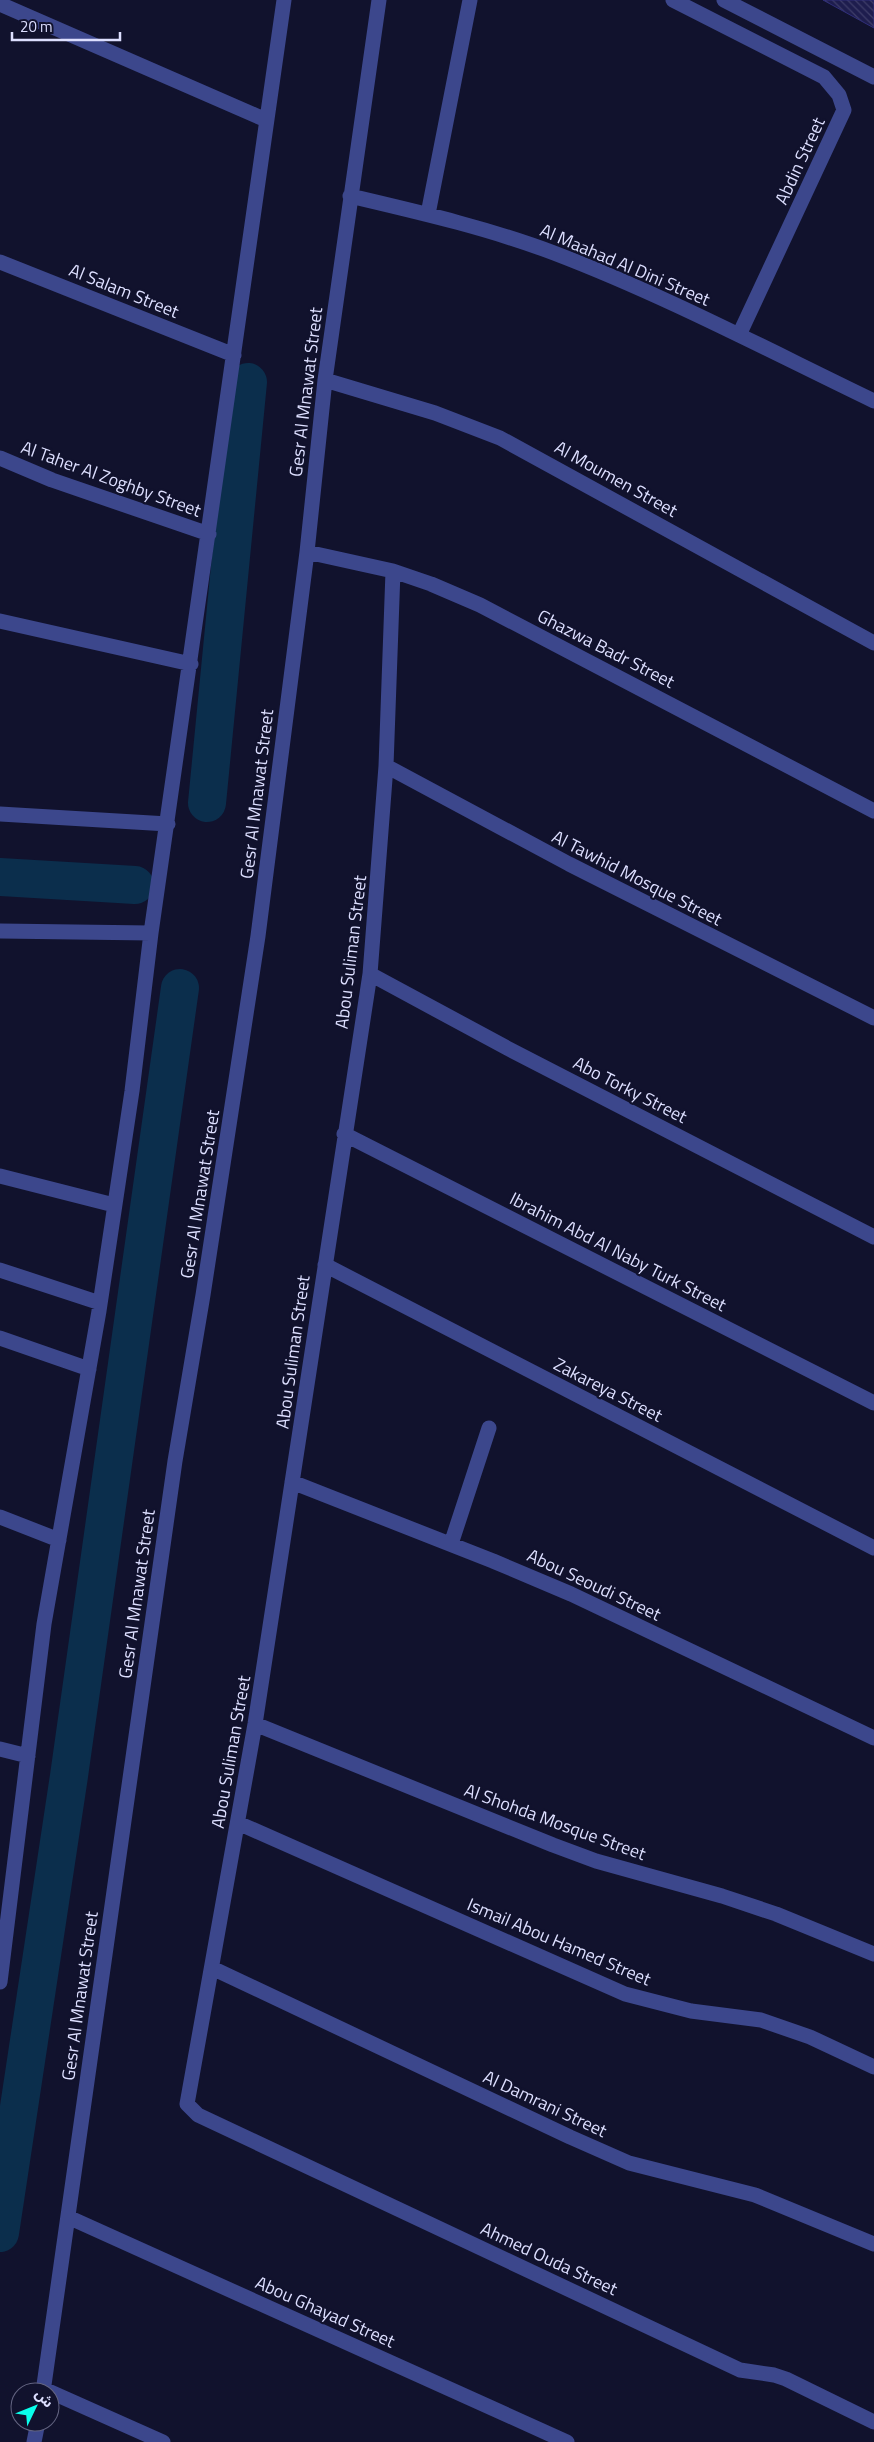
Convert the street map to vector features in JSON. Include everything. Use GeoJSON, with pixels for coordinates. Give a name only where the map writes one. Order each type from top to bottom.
{"type":"FeatureCollection","features":[{"type":"Feature","properties":{"kind":"street"},"geometry":{"type":"LineString","coordinates":[[0,1982],[4,1917],[28,1756],[44,1624],[100,1303],[284,0]]}},
{"type":"Feature","properties":{"kind":"street","name":"Gesr Al Mnawat Street"},"geometry":{"type":"LineString","coordinates":[[44,2382],[175,1461],[203,1295],[258,936],[307,552],[325,380],[379,0]]}},
{"type":"Feature","properties":{"kind":"street"},"geometry":{"type":"LineString","coordinates":[[428,214],[470,0]]}},
{"type":"Feature","properties":{"kind":"street","name":"Abdin Street"},"geometry":{"type":"LineString","coordinates":[[673,0],[820,74],[833,85],[844,110],[739,335]]}},
{"type":"Feature","properties":{"kind":"street"},"geometry":{"type":"LineString","coordinates":[[724,0],[874,77]]}},
{"type":"Feature","properties":{"kind":"street"},"geometry":{"type":"LineString","coordinates":[[0,4],[266,120]]}},
{"type":"Feature","properties":{"kind":"street","name":"Al Maahad Al Dini Street"},"geometry":{"type":"LineString","coordinates":[[350,196],[428,214],[552,252],[650,293],[874,401]]}},
{"type":"Feature","properties":{"kind":"street","name":"Al Salam Street"},"geometry":{"type":"LineString","coordinates":[[0,262],[234,355]]}},
{"type":"Feature","properties":{"kind":"street","name":"Al Moumen Street"},"geometry":{"type":"LineString","coordinates":[[325,380],[435,413],[500,438],[874,643]]}},
{"type":"Feature","properties":{"kind":"street","name":"Al Taher Al Zoghby Street"},"geometry":{"type":"LineString","coordinates":[[0,458],[52,480],[209,534]]}},
{"type":"Feature","properties":{"kind":"street","name":"Ghazwa Badr Street"},"geometry":{"type":"LineString","coordinates":[[307,552],[393,571],[431,584],[480,605],[874,811]]}},
{"type":"Feature","properties":{"kind":"street","name":"Abou Suliman Street"},"geometry":{"type":"LineString","coordinates":[[210,2121],[198,2115],[187,2104],[255,1724],[370,974],[386,766],[393,571]]}},
{"type":"Feature","properties":{"kind":"street"},"geometry":{"type":"LineString","coordinates":[[0,621],[190,664]]}},
{"type":"Feature","properties":{"kind":"street","name":"Al Tawhid Mosque Street"},"geometry":{"type":"LineString","coordinates":[[386,766],[569,864],[874,1018]]}},
{"type":"Feature","properties":{"kind":"street"},"geometry":{"type":"LineString","coordinates":[[0,814],[168,824]]}},
{"type":"Feature","properties":{"kind":"street"},"geometry":{"type":"LineString","coordinates":[[0,931],[152,933]]}},
{"type":"Feature","properties":{"kind":"street","name":"Abo Torky Street"},"geometry":{"type":"LineString","coordinates":[[370,974],[507,1048],[874,1237]]}},
{"type":"Feature","properties":{"kind":"street","name":"Ibrahim Abd Al Naby Turk Street"},"geometry":{"type":"LineString","coordinates":[[344,1134],[874,1403]]}},
{"type":"Feature","properties":{"kind":"street"},"geometry":{"type":"LineString","coordinates":[[0,1176],[114,1205]]}},
{"type":"Feature","properties":{"kind":"street","name":"Zakareya Street"},"geometry":{"type":"LineString","coordinates":[[324,1265],[874,1548]]}},
{"type":"Feature","properties":{"kind":"street"},"geometry":{"type":"LineString","coordinates":[[0,1270],[100,1303]]}},
{"type":"Feature","properties":{"kind":"street"},"geometry":{"type":"LineString","coordinates":[[0,1338],[88,1369]]}},
{"type":"Feature","properties":{"kind":"street"},"geometry":{"type":"LineString","coordinates":[[451,1544],[489,1428]]}},
{"type":"Feature","properties":{"kind":"street","name":"Abou Seoudi Street"},"geometry":{"type":"LineString","coordinates":[[292,1482],[451,1544],[571,1594],[874,1738]]}},
{"type":"Feature","properties":{"kind":"street"},"geometry":{"type":"LineString","coordinates":[[0,1517],[59,1540]]}},
{"type":"Feature","properties":{"kind":"street","name":"Al Shohda Mosque Street"},"geometry":{"type":"LineString","coordinates":[[255,1724],[604,1864],[681,1884],[758,1908],[874,1954]]}},
{"type":"Feature","properties":{"kind":"street"},"geometry":{"type":"LineString","coordinates":[[0,1748],[28,1756]]}},
{"type":"Feature","properties":{"kind":"street","name":"Ismail Abou Hamed Street"},"geometry":{"type":"LineString","coordinates":[[238,1823],[625,1994],[691,2011],[761,2020],[810,2037],[874,2066]]}},
{"type":"Feature","properties":{"kind":"street","name":"Al Damrani Street"},"geometry":{"type":"LineString","coordinates":[[212,1968],[629,2163],[755,2195],[874,2244]]}},
{"type":"Feature","properties":{"kind":"street","name":"Ahmed Ouda Street"},"geometry":{"type":"LineString","coordinates":[[210,2121],[740,2370],[774,2375],[786,2379],[874,2422]]}},
{"type":"Feature","properties":{"kind":"street","name":"Abou Ghayad Street"},"geometry":{"type":"LineString","coordinates":[[68,2217],[567,2442]]}},
{"type":"Feature","properties":{"kind":"street"},"geometry":{"type":"LineString","coordinates":[[60,2397],[163,2442]]}},
{"type":"Feature","properties":{"kind":"building"},"geometry":{"type":"Polygon","coordinates":[[[823,0],[874,0],[874,28],[823,0]]]}},
{"type":"Feature","properties":{"kind":"waterway"},"geometry":{"type":"LineString","coordinates":[[207,803],[248,382]]}},
{"type":"Feature","properties":{"kind":"waterway"},"geometry":{"type":"LineString","coordinates":[[0,877],[135,885]]}},
{"type":"Feature","properties":{"kind":"waterway"},"geometry":{"type":"LineString","coordinates":[[0,2233],[69,1776],[180,988]]}}]}
